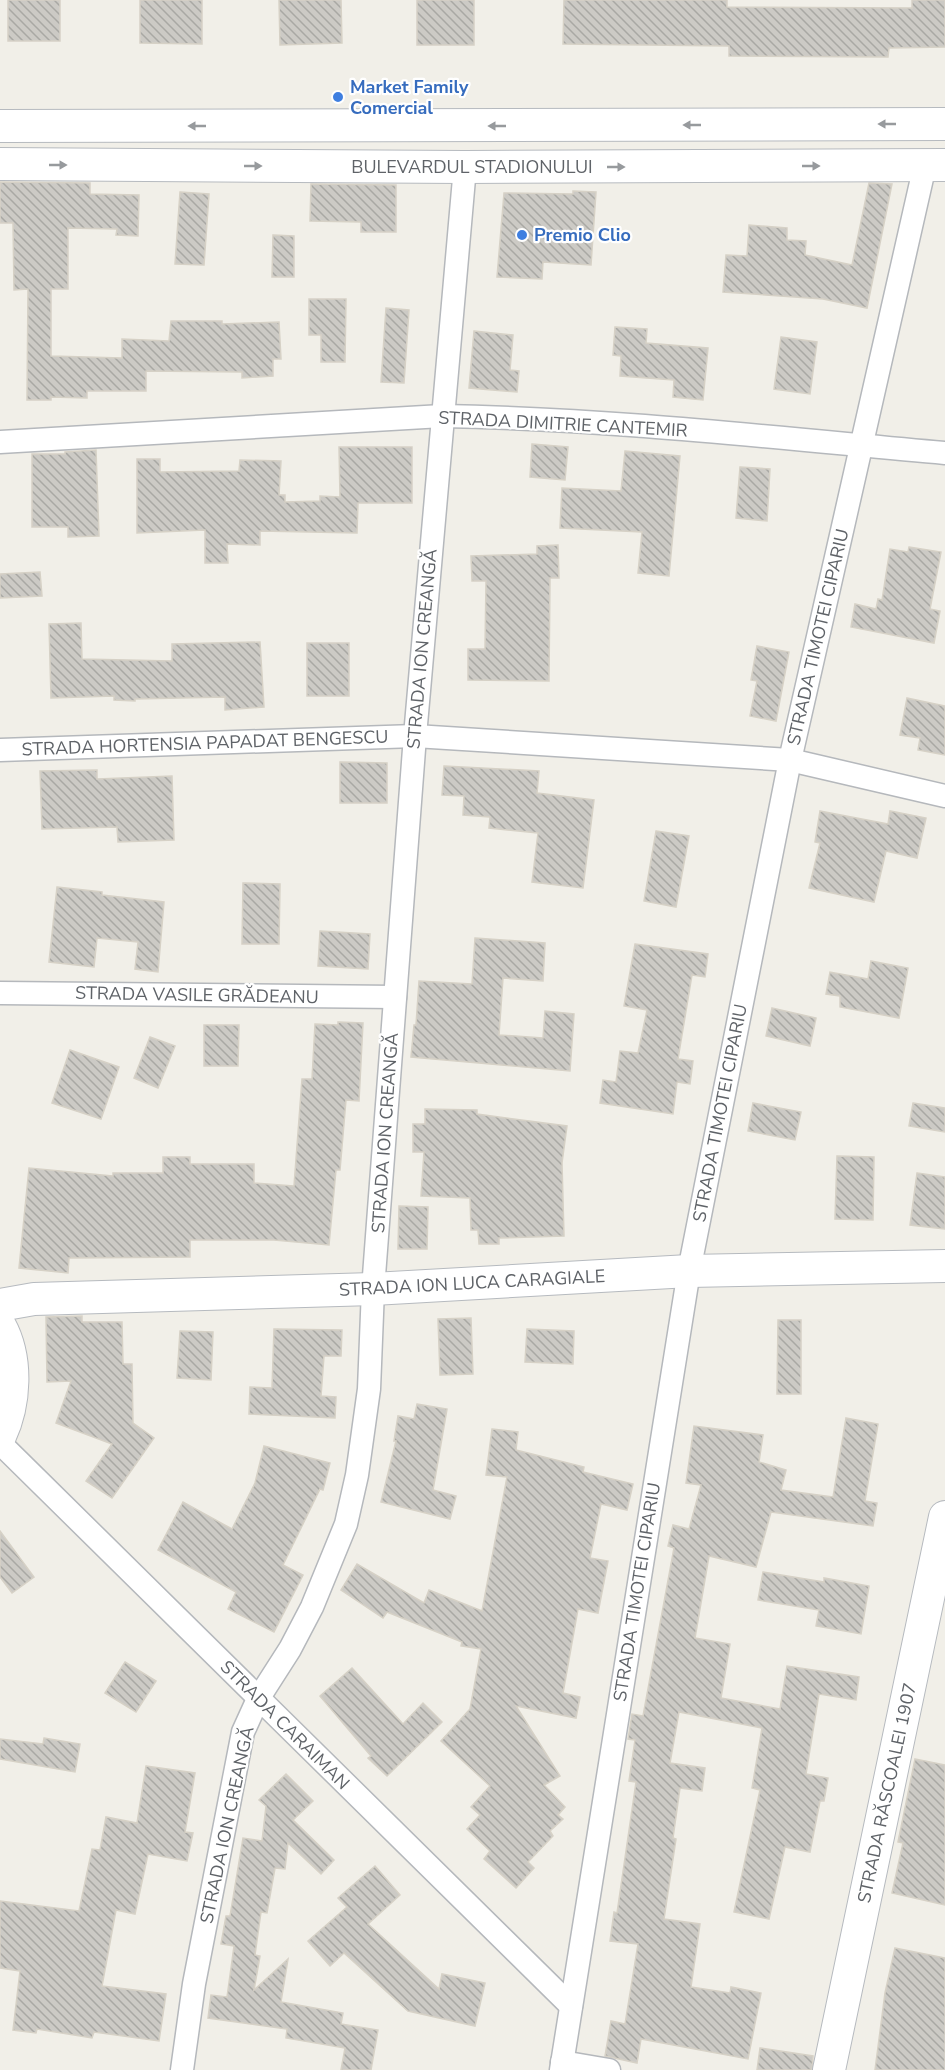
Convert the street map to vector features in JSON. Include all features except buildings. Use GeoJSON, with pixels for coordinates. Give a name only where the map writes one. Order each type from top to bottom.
{"type":"FeatureCollection","features":[{"type":"Feature","properties":{"kind":"main road"},"geometry":{"type":"LineString","coordinates":[[0,126],[945,124]]}},
{"type":"Feature","properties":{"kind":"main road","name":"BULEVARDUL STADIONULUI"},"geometry":{"type":"LineString","coordinates":[[0,164],[465,167],[935,165]]}},
{"type":"Feature","properties":{"kind":"main road","name":"STRADA ION LUCA CARAGIALE"},"geometry":{"type":"LineString","coordinates":[[0,1305],[34,1299],[373,1289],[689,1271],[945,1266]]}},
{"type":"Feature","properties":{"kind":"main road"},"geometry":{"type":"LineString","coordinates":[[0,1326],[10,1360],[12,1394],[9,1417],[0,1436]]}},
{"type":"Feature","properties":{"kind":"main road","name":"STRADA RĂSCOALEI 1907"},"geometry":{"type":"LineString","coordinates":[[829,2070],[945,1517]]}},
{"type":"Feature","properties":{"kind":"street","name":"STRADA TIMOTEI CIPARIU"},"geometry":{"type":"LineString","coordinates":[[562,2066],[689,1271],[790,760],[862,445],[935,165]]}},
{"type":"Feature","properties":{"kind":"street","name":"STRADA ION CREANGĂ"},"geometry":{"type":"LineString","coordinates":[[182,2070],[194,1984],[243,1732],[258,1699],[290,1649],[312,1607],[345,1524],[357,1475],[369,1389],[373,1289],[415,736],[465,167]]}},
{"type":"Feature","properties":{"kind":"street","name":"STRADA DIMITRIE CANTEMIR"},"geometry":{"type":"LineString","coordinates":[[0,442],[442,416],[508,417],[745,434],[945,453]]}},
{"type":"Feature","properties":{"kind":"street","name":"STRADA HORTENSIA PAPADAT BENGESCU"},"geometry":{"type":"LineString","coordinates":[[0,750],[415,736],[790,760],[945,796]]}},
{"type":"Feature","properties":{"kind":"street","name":"STRADA VASILE GRĂDEANU"},"geometry":{"type":"LineString","coordinates":[[0,993],[395,997]]}},
{"type":"Feature","properties":{"kind":"street","name":"STRADA CARAIMAN"},"geometry":{"type":"LineString","coordinates":[[0,1443],[571,2006]]}},
{"type":"Feature","properties":{"kind":"street"},"geometry":{"type":"LineString","coordinates":[[562,2066],[609,2070]]}},
{"type":"Feature","properties":{"kind":"place","name":"Market Family Comercial"},"geometry":{"type":"Point","coordinates":[338,97]}},
{"type":"Feature","properties":{"kind":"place","name":"Premio Clio"},"geometry":{"type":"Point","coordinates":[522,235]}}]}
